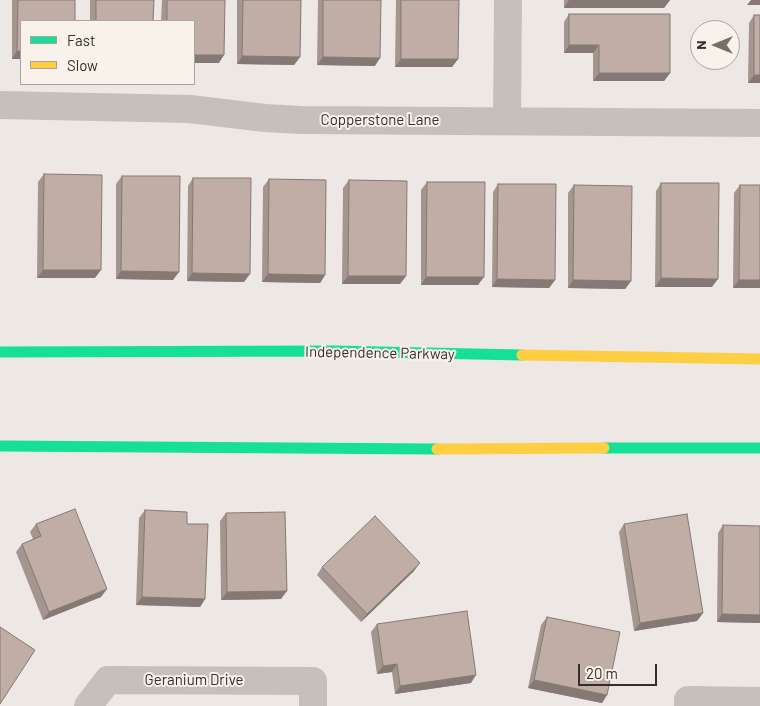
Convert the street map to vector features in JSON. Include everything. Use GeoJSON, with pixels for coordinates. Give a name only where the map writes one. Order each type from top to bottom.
{"type":"FeatureCollection","features":[{"type":"Feature","properties":{"kind":"main road","name":"Independence Parkway"},"geometry":{"type":"LineString","coordinates":[[0,352],[332,352],[760,359]]}},
{"type":"Feature","properties":{"kind":"main road"},"geometry":{"type":"LineString","coordinates":[[0,446],[331,449],[760,448]]}},
{"type":"Feature","properties":{"kind":"street"},"geometry":{"type":"LineString","coordinates":[[507,121],[508,0]]}},
{"type":"Feature","properties":{"kind":"street","name":"Copperstone Lane"},"geometry":{"type":"LineString","coordinates":[[0,105],[190,108],[265,118],[302,120],[760,123]]}},
{"type":"Feature","properties":{"kind":"street","name":"Geranium Drive"},"geometry":{"type":"LineString","coordinates":[[88,706],[108,680],[313,693]]}},
{"type":"Feature","properties":{"kind":"street"},"geometry":{"type":"LineString","coordinates":[[688,703],[760,701]]}},
{"type":"Feature","properties":{"kind":"building"},"geometry":{"type":"Polygon","coordinates":[[[18,0],[75,0],[75,20],[20,20],[20,51],[17,51],[18,0]]]}},
{"type":"Feature","properties":{"kind":"building"},"geometry":{"type":"Polygon","coordinates":[[[96,0],[154,0],[153,20],[96,20],[96,0]]]}},
{"type":"Feature","properties":{"kind":"building"},"geometry":{"type":"Polygon","coordinates":[[[167,0],[225,0],[224,55],[195,55],[195,20],[167,20],[167,0]]]}},
{"type":"Feature","properties":{"kind":"building"},"geometry":{"type":"Polygon","coordinates":[[[243,0],[301,0],[300,57],[242,56],[243,0]]]}},
{"type":"Feature","properties":{"kind":"building"},"geometry":{"type":"Polygon","coordinates":[[[323,0],[381,0],[380,58],[323,57],[323,0]]]}},
{"type":"Feature","properties":{"kind":"building"},"geometry":{"type":"Polygon","coordinates":[[[401,0],[459,0],[458,59],[401,59],[401,0]]]}},
{"type":"Feature","properties":{"kind":"building"},"geometry":{"type":"Polygon","coordinates":[[[569,14],[670,14],[670,73],[599,73],[599,45],[569,45],[569,14]]]}},
{"type":"Feature","properties":{"kind":"building"},"geometry":{"type":"Polygon","coordinates":[[[754,15],[760,15],[760,75],[754,75],[754,15]]]}},
{"type":"Feature","properties":{"kind":"building"},"geometry":{"type":"Polygon","coordinates":[[[44,174],[102,175],[101,270],[43,270],[44,174]]]}},
{"type":"Feature","properties":{"kind":"building"},"geometry":{"type":"Polygon","coordinates":[[[122,176],[180,176],[179,272],[121,271],[122,176]]]}},
{"type":"Feature","properties":{"kind":"building"},"geometry":{"type":"Polygon","coordinates":[[[193,178],[251,178],[250,274],[192,273],[193,178]]]}},
{"type":"Feature","properties":{"kind":"building"},"geometry":{"type":"Polygon","coordinates":[[[269,179],[326,180],[325,275],[268,274],[269,179]]]}},
{"type":"Feature","properties":{"kind":"building"},"geometry":{"type":"Polygon","coordinates":[[[349,180],[407,181],[406,276],[348,276],[349,180]]]}},
{"type":"Feature","properties":{"kind":"building"},"geometry":{"type":"Polygon","coordinates":[[[427,182],[485,182],[484,277],[426,277],[427,182]]]}},
{"type":"Feature","properties":{"kind":"building"},"geometry":{"type":"Polygon","coordinates":[[[661,183],[719,183],[718,279],[661,278],[661,183]]]}},
{"type":"Feature","properties":{"kind":"building"},"geometry":{"type":"Polygon","coordinates":[[[498,184],[556,184],[555,280],[497,279],[498,184]]]}},
{"type":"Feature","properties":{"kind":"building"},"geometry":{"type":"Polygon","coordinates":[[[574,185],[632,186],[631,281],[573,280],[574,185]]]}},
{"type":"Feature","properties":{"kind":"building"},"geometry":{"type":"Polygon","coordinates":[[[740,185],[760,185],[760,280],[739,280],[740,185]]]}},
{"type":"Feature","properties":{"kind":"building"},"geometry":{"type":"Polygon","coordinates":[[[75,509],[107,589],[49,612],[22,544],[41,536],[36,524],[75,509]]]}},
{"type":"Feature","properties":{"kind":"building"},"geometry":{"type":"Polygon","coordinates":[[[145,510],[187,512],[187,524],[208,524],[205,599],[142,597],[145,510]]]}},
{"type":"Feature","properties":{"kind":"building"},"geometry":{"type":"Polygon","coordinates":[[[285,512],[287,591],[227,592],[226,513],[285,512]]]}},
{"type":"Feature","properties":{"kind":"building"},"geometry":{"type":"Polygon","coordinates":[[[687,514],[703,613],[640,623],[624,524],[687,514]]]}},
{"type":"Feature","properties":{"kind":"building"},"geometry":{"type":"Polygon","coordinates":[[[375,516],[420,563],[367,614],[322,567],[375,516]]]}},
{"type":"Feature","properties":{"kind":"building"},"geometry":{"type":"Polygon","coordinates":[[[723,525],[760,526],[760,615],[722,614],[723,525]]]}},
{"type":"Feature","properties":{"kind":"building"},"geometry":{"type":"Polygon","coordinates":[[[467,611],[476,675],[400,686],[397,664],[383,666],[377,624],[467,611]]]}},
{"type":"Feature","properties":{"kind":"building"},"geometry":{"type":"Polygon","coordinates":[[[547,617],[620,632],[607,695],[534,680],[547,617]]]}},
{"type":"Feature","properties":{"kind":"building"},"geometry":{"type":"Polygon","coordinates":[[[0,627],[35,650],[0,704],[0,627]]]}},
{"type":"Feature","properties":{"kind":"traffic: fast"},"geometry":{"type":"LineString","coordinates":[[0,352],[332,351],[522,355]]}},
{"type":"Feature","properties":{"kind":"traffic: fast"},"geometry":{"type":"LineString","coordinates":[[0,446],[437,449]]}},
{"type":"Feature","properties":{"kind":"traffic: fast"},"geometry":{"type":"LineString","coordinates":[[604,448],[760,448]]}},
{"type":"Feature","properties":{"kind":"traffic: slow"},"geometry":{"type":"LineString","coordinates":[[522,355],[760,359]]}},
{"type":"Feature","properties":{"kind":"traffic: slow"},"geometry":{"type":"LineString","coordinates":[[437,449],[604,448]]}}]}
